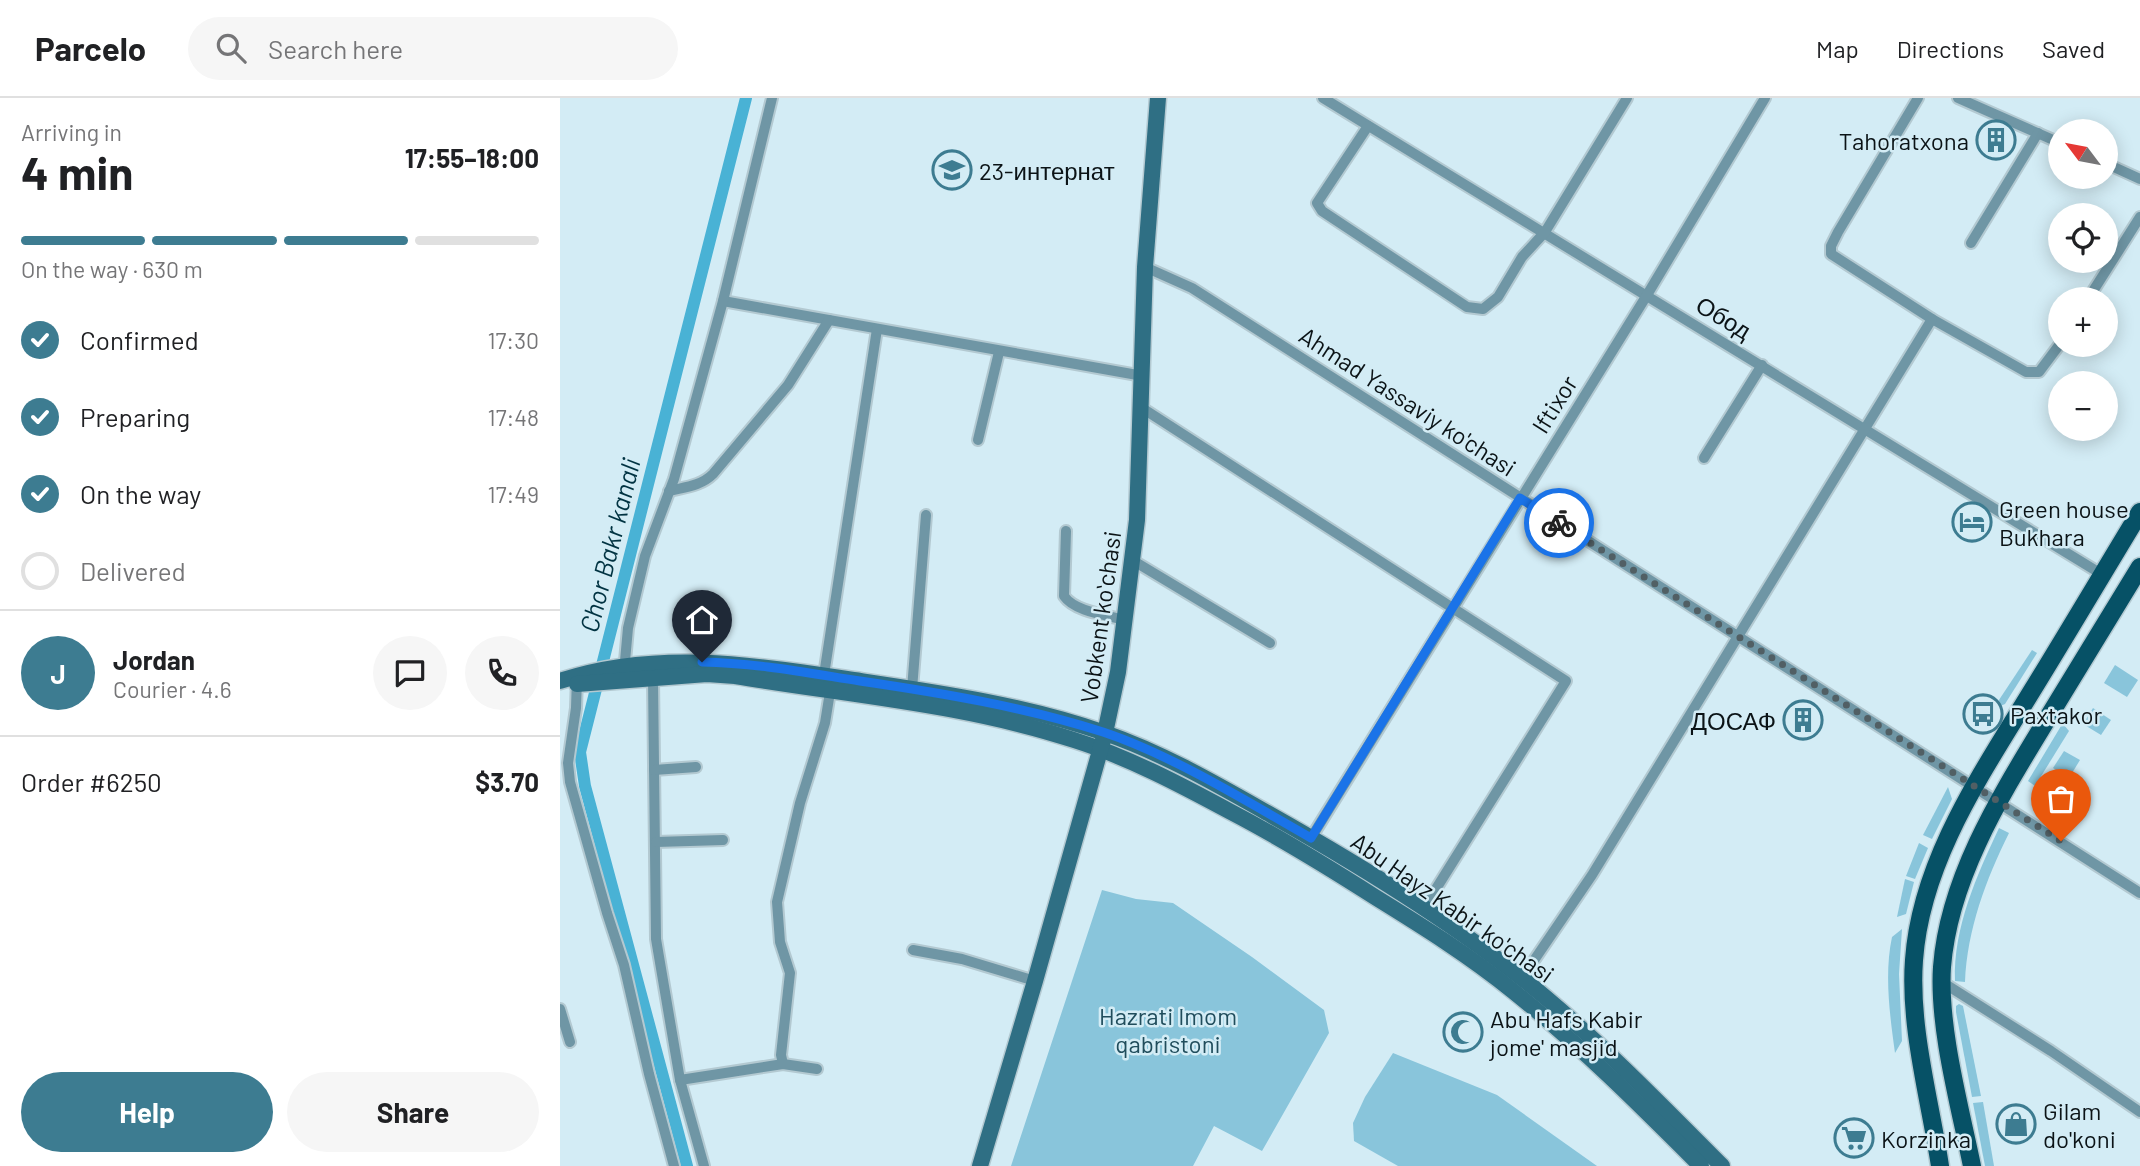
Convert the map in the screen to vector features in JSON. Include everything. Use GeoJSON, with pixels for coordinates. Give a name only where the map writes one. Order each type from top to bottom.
{"type":"FeatureCollection","features":[{"type":"Feature","properties":{"kind":"main road","name":"Vobkent koʻchasi"},"geometry":{"type":"LineString","coordinates":[[980,1166],[1035,981],[1115,692],[1132,560],[1142,408],[1145,268],[1158,98]]}},
{"type":"Feature","properties":{"kind":"main road"},"geometry":{"type":"LineString","coordinates":[[1940,1166],[1915,1011],[1914,957],[1923,907],[1934,873],[1974,786],[2140,512]]}},
{"type":"Feature","properties":{"kind":"main road"},"geometry":{"type":"LineString","coordinates":[[1972,1166],[1947,1036],[1942,982],[1944,950],[1955,905],[1998,801],[2140,567]]}},
{"type":"Feature","properties":{"kind":"main road","name":"Abu Hayz Kabir ko'chasi"},"geometry":{"type":"LineString","coordinates":[[626,671],[727,662],[912,689],[1010,707],[1103,741],[1167,760],[1311,838],[1424,908],[1522,978],[1615,1059],[1722,1166]]}},
{"type":"Feature","properties":{"kind":"main road","name":"Abu Hayz Kabir ko'chasi"},"geometry":{"type":"LineString","coordinates":[[626,671],[653,678],[719,674],[993,719],[1047,732],[1103,741],[1302,851],[1457,950],[1532,1007],[1701,1166]]}},
{"type":"Feature","properties":{"kind":"main road"},"geometry":{"type":"LineString","coordinates":[[574,680],[626,671]]}},
{"type":"Feature","properties":{"kind":"street"},"geometry":{"type":"LineString","coordinates":[[626,671],[628,628],[645,556],[669,491],[723,301],[772,98]]}},
{"type":"Feature","properties":{"kind":"street","name":"Обод"},"geometry":{"type":"LineString","coordinates":[[1323,98],[2103,575]]}},
{"type":"Feature","properties":{"kind":"street"},"geometry":{"type":"LineString","coordinates":[[1368,126],[1317,203],[1322,211],[1467,307],[1483,309],[1498,297],[1522,257],[1545,232],[1627,98]]}},
{"type":"Feature","properties":{"kind":"street","name":"Iftixor"},"geometry":{"type":"LineString","coordinates":[[1311,838],[1647,295],[1765,98]]}},
{"type":"Feature","properties":{"kind":"street"},"geometry":{"type":"LineString","coordinates":[[1918,98],[1831,246],[1831,254],[1933,319],[2026,372],[2039,372],[2050,357]]}},
{"type":"Feature","properties":{"kind":"street"},"geometry":{"type":"LineString","coordinates":[[1958,98],[2048,138]]}},
{"type":"Feature","properties":{"kind":"street"},"geometry":{"type":"LineString","coordinates":[[1971,243],[2038,133]]}},
{"type":"Feature","properties":{"kind":"street"},"geometry":{"type":"LineString","coordinates":[[2118,169],[2140,179]]}},
{"type":"Feature","properties":{"kind":"street"},"geometry":{"type":"LineString","coordinates":[[2096,287],[2140,218]]}},
{"type":"Feature","properties":{"kind":"street","name":"Ahmad Yassaviy ko'chasi"},"geometry":{"type":"LineString","coordinates":[[1145,268],[1192,288],[2140,892]]}},
{"type":"Feature","properties":{"kind":"street"},"geometry":{"type":"LineString","coordinates":[[723,301],[1143,376]]}},
{"type":"Feature","properties":{"kind":"street"},"geometry":{"type":"LineString","coordinates":[[1522,978],[1592,874],[1933,319]]}},
{"type":"Feature","properties":{"kind":"street"},"geometry":{"type":"LineString","coordinates":[[669,491],[699,484],[713,474],[788,385],[829,320]]}},
{"type":"Feature","properties":{"kind":"street"},"geometry":{"type":"LineString","coordinates":[[824,675],[877,329]]}},
{"type":"Feature","properties":{"kind":"street"},"geometry":{"type":"LineString","coordinates":[[978,440],[999,352]]}},
{"type":"Feature","properties":{"kind":"street"},"geometry":{"type":"LineString","coordinates":[[1704,458],[1762,365]]}},
{"type":"Feature","properties":{"kind":"street"},"geometry":{"type":"LineString","coordinates":[[1142,408],[1566,681],[1424,908]]}},
{"type":"Feature","properties":{"kind":"street"},"geometry":{"type":"LineString","coordinates":[[912,689],[926,515]]}},
{"type":"Feature","properties":{"kind":"street"},"geometry":{"type":"LineString","coordinates":[[1066,531],[1064,596],[1076,606],[1125,620]]}},
{"type":"Feature","properties":{"kind":"street"},"geometry":{"type":"LineString","coordinates":[[1132,560],[1270,643]]}},
{"type":"Feature","properties":{"kind":"street"},"geometry":{"type":"LineString","coordinates":[[653,678],[656,939],[680,1080],[704,1166]]}},
{"type":"Feature","properties":{"kind":"street"},"geometry":{"type":"LineString","coordinates":[[574,680],[576,708],[568,763],[570,782],[624,965],[674,1166]]}},
{"type":"Feature","properties":{"kind":"street"},"geometry":{"type":"LineString","coordinates":[[783,1065],[781,1055],[790,973],[779,942],[777,902],[800,803],[825,723],[830,692]]}},
{"type":"Feature","properties":{"kind":"street"},"geometry":{"type":"LineString","coordinates":[[654,770],[696,767]]}},
{"type":"Feature","properties":{"kind":"street"},"geometry":{"type":"LineString","coordinates":[[656,842],[723,840]]}},
{"type":"Feature","properties":{"kind":"street"},"geometry":{"type":"LineString","coordinates":[[913,950],[962,959],[1035,981]]}},
{"type":"Feature","properties":{"kind":"street"},"geometry":{"type":"LineString","coordinates":[[1942,982],[2051,1051],[2140,1112]]}},
{"type":"Feature","properties":{"kind":"street"},"geometry":{"type":"LineString","coordinates":[[560,1009],[570,1042]]}},
{"type":"Feature","properties":{"kind":"street"},"geometry":{"type":"LineString","coordinates":[[680,1080],[783,1065],[817,1069]]}},
{"type":"Feature","properties":{"kind":"green space"},"geometry":{"type":"Polygon","coordinates":[[[2032,650],[2037,653],[2005,704],[1993,709],[2032,650]]]}},
{"type":"Feature","properties":{"kind":"green space"},"geometry":{"type":"Polygon","coordinates":[[[2115,665],[2138,680],[2127,697],[2104,683],[2115,665]]]}},
{"type":"Feature","properties":{"kind":"green space"},"geometry":{"type":"Polygon","coordinates":[[[2093,708],[2111,720],[2101,735],[2083,724],[2093,708]]]}},
{"type":"Feature","properties":{"kind":"green space"},"geometry":{"type":"Polygon","coordinates":[[[2064,725],[2069,731],[2035,786],[2028,781],[2064,725]]]}},
{"type":"Feature","properties":{"kind":"green space"},"geometry":{"type":"Polygon","coordinates":[[[2064,751],[2080,760],[2069,778],[2053,768],[2064,751]]]}},
{"type":"Feature","properties":{"kind":"green space"},"geometry":{"type":"Polygon","coordinates":[[[1948,787],[1952,799],[1932,839],[1923,835],[1948,787]]]}},
{"type":"Feature","properties":{"kind":"green space"},"geometry":{"type":"Polygon","coordinates":[[[1999,828],[2009,833],[1979,905],[1969,943],[1965,982],[1955,981],[1955,961],[1962,922],[1975,883],[1999,828]]]}},
{"type":"Feature","properties":{"kind":"green space"},"geometry":{"type":"Polygon","coordinates":[[[1919,843],[1928,848],[1915,879],[1906,876],[1919,843]]]}},
{"type":"Feature","properties":{"kind":"green space"},"geometry":{"type":"Polygon","coordinates":[[[1905,879],[1914,882],[1906,914],[1897,917],[1905,879]]]}},
{"type":"Feature","properties":{"kind":"green space","name":"Hazrati Imom qabristoni"},"geometry":{"type":"Polygon","coordinates":[[[1102,890],[1136,899],[1173,903],[1324,1010],[1329,1033],[1262,1151],[1214,1126],[1193,1166],[1011,1166],[1102,890]]]}},
{"type":"Feature","properties":{"kind":"green space"},"geometry":{"type":"Polygon","coordinates":[[[1902,929],[1899,974],[1902,1041],[1895,1053],[1888,966],[1892,937],[1902,929]]]}},
{"type":"Feature","properties":{"kind":"green space"},"geometry":{"type":"Polygon","coordinates":[[[1956,1006],[1963,1006],[1981,1096],[1972,1097],[1956,1012],[1956,1006]]]}},
{"type":"Feature","properties":{"kind":"green space"},"geometry":{"type":"Polygon","coordinates":[[[1393,1053],[1497,1095],[1597,1166],[1398,1166],[1354,1141],[1353,1123],[1365,1097],[1393,1053]]]}},
{"type":"Feature","properties":{"kind":"green space"},"geometry":{"type":"Polygon","coordinates":[[[1983,1102],[1994,1166],[1985,1166],[1973,1103],[1983,1102]]]}},
{"type":"Feature","properties":{"kind":"waterway","name":"Chor Bakr kanali"},"geometry":{"type":"LineString","coordinates":[[687,1166],[585,786],[580,752],[746,98]]}},
{"type":"Feature","properties":{"kind":"way so far"},"geometry":{"type":"LineString","coordinates":[[1559,523],[2061,841]]}},
{"type":"Feature","properties":{"kind":"place","name":"Tahoratxona"},"geometry":{"type":"Point","coordinates":[1996,140]}},
{"type":"Feature","properties":{"kind":"place","name":"23-интернат"},"geometry":{"type":"Point","coordinates":[952,170]}},
{"type":"Feature","properties":{"kind":"place","name":"Green house Bukhara"},"geometry":{"type":"Point","coordinates":[1972,522]}},
{"type":"Feature","properties":{"kind":"place","name":"Paxtakor"},"geometry":{"type":"Point","coordinates":[1983,714]}},
{"type":"Feature","properties":{"kind":"place","name":"ДОСАФ"},"geometry":{"type":"Point","coordinates":[1803,720]}},
{"type":"Feature","properties":{"kind":"place","name":"Abu Hafs Kabir jome' masjid"},"geometry":{"type":"Point","coordinates":[1463,1032]}},
{"type":"Feature","properties":{"kind":"place","name":"Gilam do'koni"},"geometry":{"type":"Point","coordinates":[2016,1124]}},
{"type":"Feature","properties":{"kind":"place","name":"Korzinka"},"geometry":{"type":"Point","coordinates":[1854,1138]}},
{"type":"Feature","properties":{"kind":"route"},"geometry":{"type":"LineString","coordinates":[[702,662],[775,667],[912,689],[1010,707],[1105,733],[1167,760],[1311,838],[1520,498],[1559,523]]}}]}
